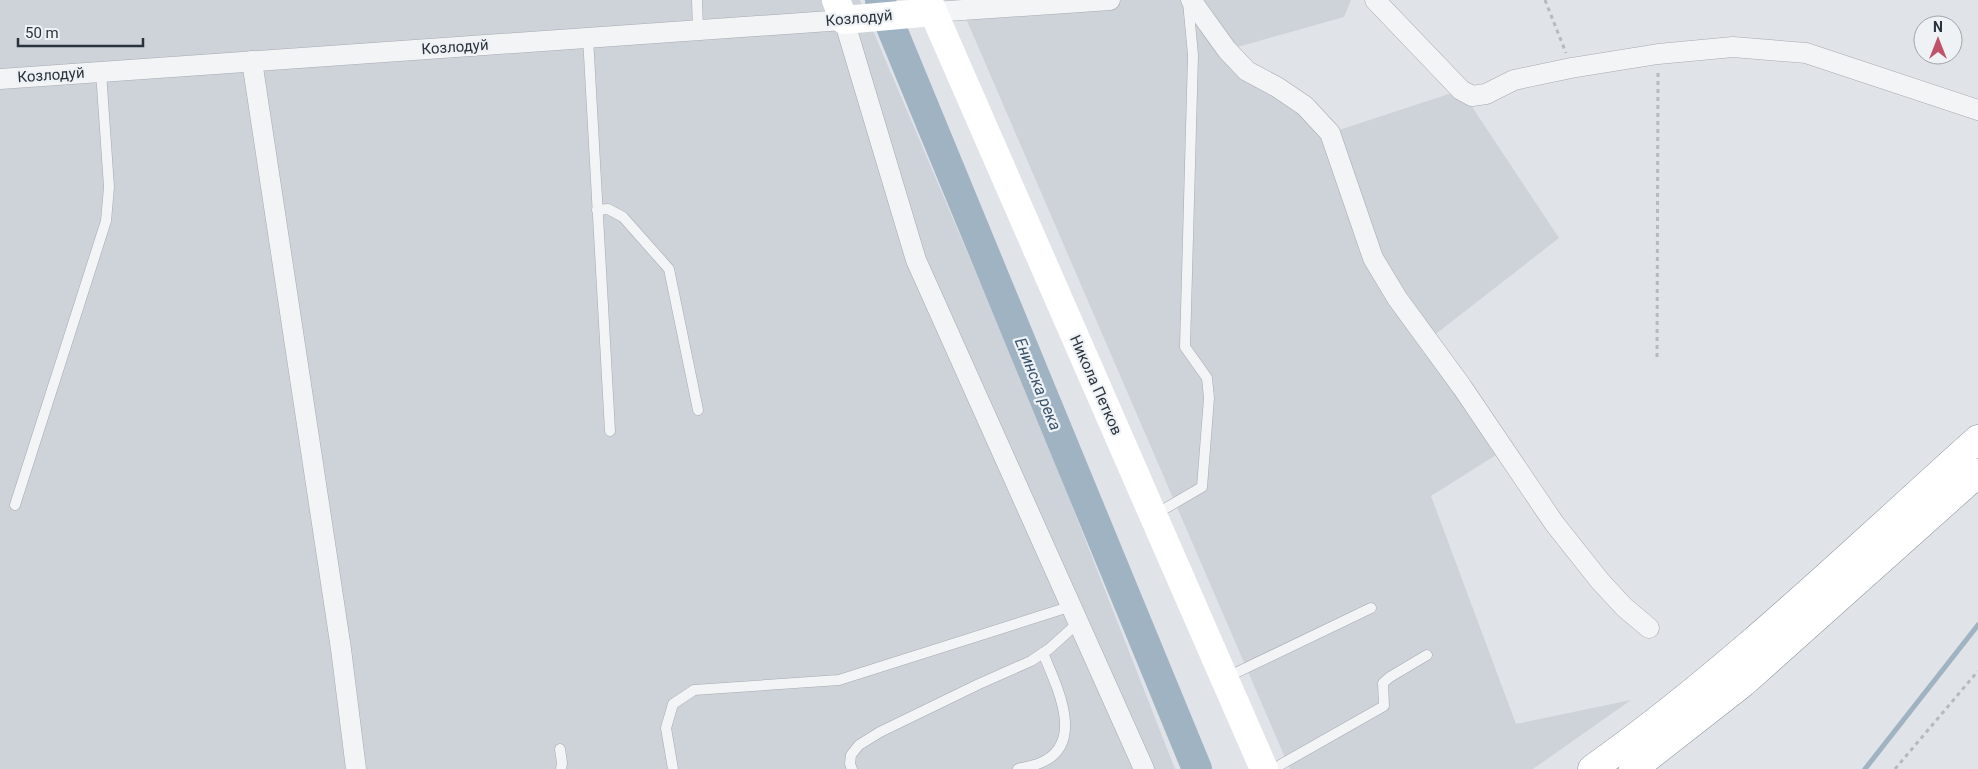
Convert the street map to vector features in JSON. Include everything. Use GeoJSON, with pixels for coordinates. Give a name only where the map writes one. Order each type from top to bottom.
{"type":"FeatureCollection","features":[{"type":"Feature","properties":{"kind":"main road","name":"Козлодуй"},"geometry":{"type":"LineString","coordinates":[[848,12],[924,8]]}},
{"type":"Feature","properties":{"kind":"main road","name":"Никола Петков"},"geometry":{"type":"LineString","coordinates":[[924,8],[1153,515],[1264,769]]}},
{"type":"Feature","properties":{"kind":"main road"},"geometry":{"type":"LineString","coordinates":[[1592,769],[1668,714],[1735,658],[1978,439]]}},
{"type":"Feature","properties":{"kind":"main road"},"geometry":{"type":"LineString","coordinates":[[1633,769],[1743,683],[1978,473]]}},
{"type":"Feature","properties":{"kind":"street"},"geometry":{"type":"LineString","coordinates":[[924,8],[1110,0]]}},
{"type":"Feature","properties":{"kind":"street"},"geometry":{"type":"LineString","coordinates":[[1189,0],[1227,50],[1247,71],[1277,87],[1305,106],[1330,133],[1373,258],[1397,298],[1462,387],[1554,523],[1600,581],[1624,607],[1649,628]]}},
{"type":"Feature","properties":{"kind":"street"},"geometry":{"type":"LineString","coordinates":[[1375,0],[1461,90],[1472,96],[1486,94],[1514,80],[1571,68],[1658,54],[1733,47],[1806,53],[1978,110]]}},
{"type":"Feature","properties":{"kind":"street","name":"Козлодуй"},"geometry":{"type":"LineString","coordinates":[[0,79],[698,30],[848,12]]}},
{"type":"Feature","properties":{"kind":"street"},"geometry":{"type":"LineString","coordinates":[[848,12],[916,260],[1144,769]]}},
{"type":"Feature","properties":{"kind":"street"},"geometry":{"type":"LineString","coordinates":[[252,61],[340,639],[356,769]]}},
{"type":"Feature","properties":{"kind":"lane"},"geometry":{"type":"LineString","coordinates":[[697,0],[698,30]]}},
{"type":"Feature","properties":{"kind":"lane"},"geometry":{"type":"LineString","coordinates":[[1153,515],[1202,488],[1209,398],[1207,378],[1185,347],[1193,55],[1189,0]]}},
{"type":"Feature","properties":{"kind":"lane"},"geometry":{"type":"LineString","coordinates":[[588,38],[610,431]]}},
{"type":"Feature","properties":{"kind":"lane"},"geometry":{"type":"LineString","coordinates":[[15,505],[106,221],[110,187],[101,72]]}},
{"type":"Feature","properties":{"kind":"lane"},"geometry":{"type":"LineString","coordinates":[[597,210],[608,209],[623,217],[669,269],[698,410]]}},
{"type":"Feature","properties":{"kind":"lane"},"geometry":{"type":"LineString","coordinates":[[1224,678],[1371,608]]}},
{"type":"Feature","properties":{"kind":"lane"},"geometry":{"type":"LineString","coordinates":[[852,769],[850,764],[852,755],[859,745],[880,732],[1031,661],[1043,653],[1075,614]]}},
{"type":"Feature","properties":{"kind":"lane"},"geometry":{"type":"LineString","coordinates":[[674,769],[666,728],[673,704],[694,690],[839,680],[1075,614]]}},
{"type":"Feature","properties":{"kind":"lane"},"geometry":{"type":"LineString","coordinates":[[1018,769],[1041,762],[1057,752],[1063,738],[1066,717],[1061,697],[1043,653]]}},
{"type":"Feature","properties":{"kind":"lane"},"geometry":{"type":"LineString","coordinates":[[1273,769],[1384,706],[1383,683],[1427,655]]}},
{"type":"Feature","properties":{"kind":"lane"},"geometry":{"type":"LineString","coordinates":[[560,749],[561,769]]}},
{"type":"Feature","properties":{"kind":"path"},"geometry":{"type":"LineString","coordinates":[[1545,0],[1571,68]]}},
{"type":"Feature","properties":{"kind":"path"},"geometry":{"type":"LineString","coordinates":[[1657,357],[1658,54]]}},
{"type":"Feature","properties":{"kind":"path"},"geometry":{"type":"LineString","coordinates":[[1895,769],[1978,671]]}},
{"type":"Feature","properties":{"kind":"shaded area"},"geometry":{"type":"Polygon","coordinates":[[[0,0],[860,0],[1036,414],[1175,769],[0,769],[0,0]]]}},
{"type":"Feature","properties":{"kind":"shaded area"},"geometry":{"type":"Polygon","coordinates":[[[958,0],[1351,0],[1344,17],[1227,50],[1330,133],[1461,90],[1559,238],[1428,340],[1504,450],[1431,496],[1516,724],[1631,700],[1533,769],[1290,769],[958,0]]]}},
{"type":"Feature","properties":{"kind":"waterway","name":"Енинска река"},"geometry":{"type":"LineString","coordinates":[[880,0],[1197,769]]}},
{"type":"Feature","properties":{"kind":"waterway"},"geometry":{"type":"LineString","coordinates":[[1865,769],[1978,625]]}}]}
